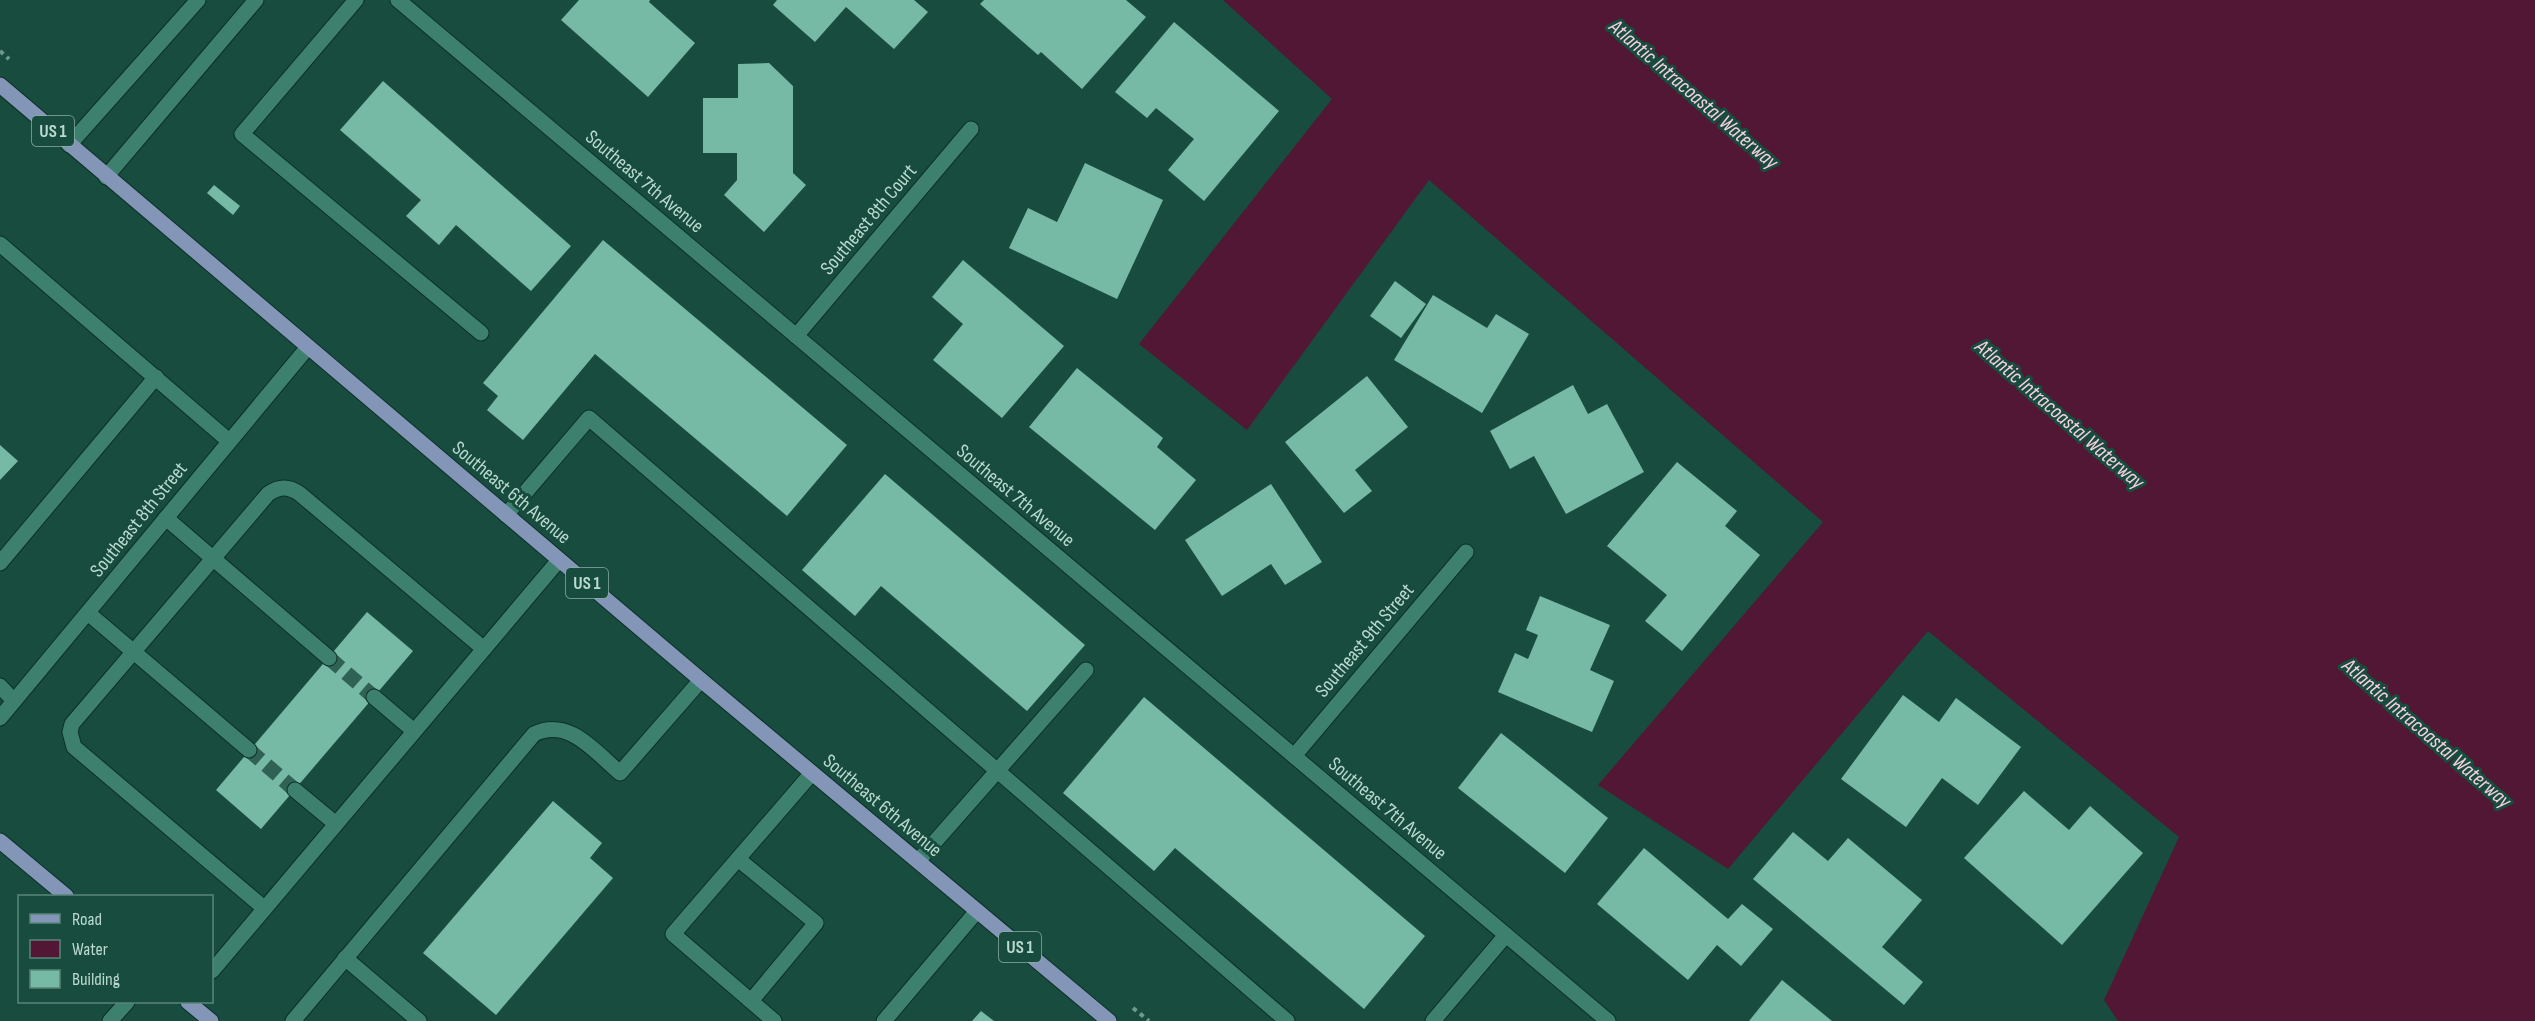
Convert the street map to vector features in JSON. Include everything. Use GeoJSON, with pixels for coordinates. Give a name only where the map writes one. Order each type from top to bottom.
{"type":"FeatureCollection","features":[{"type":"Feature","properties":{"kind":"main road","name":"Southeast 6th Avenue"},"geometry":{"type":"LineString","coordinates":[[0,85],[701,680],[1109,1021]]}},
{"type":"Feature","properties":{"kind":"main road"},"geometry":{"type":"LineString","coordinates":[[0,841],[64,895]]}},
{"type":"Feature","properties":{"kind":"main road"},"geometry":{"type":"LineString","coordinates":[[189,1003],[211,1021]]}},
{"type":"Feature","properties":{"kind":"street"},"geometry":{"type":"LineString","coordinates":[[69,145],[198,0]]}},
{"type":"Feature","properties":{"kind":"street"},"geometry":{"type":"LineString","coordinates":[[106,177],[256,0]]}},
{"type":"Feature","properties":{"kind":"street"},"geometry":{"type":"LineString","coordinates":[[356,0],[242,134],[481,333]]}},
{"type":"Feature","properties":{"kind":"street","name":"Southeast 7th Avenue"},"geometry":{"type":"LineString","coordinates":[[398,0],[1608,1021]]}},
{"type":"Feature","properties":{"kind":"street","name":"Southeast 8th Court"},"geometry":{"type":"LineString","coordinates":[[796,336],[971,129]]}},
{"type":"Feature","properties":{"kind":"street"},"geometry":{"type":"LineString","coordinates":[[0,244],[230,441]]}},
{"type":"Feature","properties":{"kind":"street","name":"Southeast 8th Street"},"geometry":{"type":"LineString","coordinates":[[0,718],[308,346]]}},
{"type":"Feature","properties":{"kind":"street"},"geometry":{"type":"LineString","coordinates":[[0,563],[156,378]]}},
{"type":"Feature","properties":{"kind":"street"},"geometry":{"type":"LineString","coordinates":[[506,515],[589,418],[1287,1021]]}},
{"type":"Feature","properties":{"kind":"street"},"geometry":{"type":"LineString","coordinates":[[264,908],[78,753],[74,747],[70,732],[72,724],[132,651],[268,494],[280,488],[288,488],[300,494],[484,649]]}},
{"type":"Feature","properties":{"kind":"street"},"geometry":{"type":"LineString","coordinates":[[166,518],[329,658]]}},
{"type":"Feature","properties":{"kind":"street","name":"Southeast 9th Street"},"geometry":{"type":"LineString","coordinates":[[1294,756],[1466,552]]}},
{"type":"Feature","properties":{"kind":"street"},"geometry":{"type":"LineString","coordinates":[[213,969],[559,560]]}},
{"type":"Feature","properties":{"kind":"street"},"geometry":{"type":"LineString","coordinates":[[88,613],[249,750]]}},
{"type":"Feature","properties":{"kind":"street"},"geometry":{"type":"LineString","coordinates":[[918,861],[1086,670]]}},
{"type":"Feature","properties":{"kind":"street"},"geometry":{"type":"LineString","coordinates":[[293,1021],[534,734],[544,729],[567,730],[620,773],[701,680]]}},
{"type":"Feature","properties":{"kind":"street"},"geometry":{"type":"LineString","coordinates":[[0,686],[14,701]]}},
{"type":"Feature","properties":{"kind":"street"},"geometry":{"type":"LineString","coordinates":[[374,696],[414,731]]}},
{"type":"Feature","properties":{"kind":"street"},"geometry":{"type":"LineString","coordinates":[[774,1021],[673,934],[812,773]]}},
{"type":"Feature","properties":{"kind":"street"},"geometry":{"type":"LineString","coordinates":[[295,790],[336,824]]}},
{"type":"Feature","properties":{"kind":"street"},"geometry":{"type":"LineString","coordinates":[[738,859],[816,922],[751,1001]]}},
{"type":"Feature","properties":{"kind":"street"},"geometry":{"type":"LineString","coordinates":[[884,1021],[977,911]]}},
{"type":"Feature","properties":{"kind":"street"},"geometry":{"type":"LineString","coordinates":[[1433,1021],[1506,935]]}},
{"type":"Feature","properties":{"kind":"street"},"geometry":{"type":"LineString","coordinates":[[345,958],[419,1021]]}},
{"type":"Feature","properties":{"kind":"street"},"geometry":{"type":"LineString","coordinates":[[110,1021],[126,1003]]}},
{"type":"Feature","properties":{"kind":"water","name":"Atlantic Intracoastal Waterway"},"geometry":{"type":"Polygon","coordinates":[[[1223,0],[2535,0],[2535,1021],[2118,1021],[2104,1000],[2179,837],[1928,631],[1728,869],[1598,785],[1823,522],[1429,180],[1247,430],[1139,344],[1332,99],[1223,0]]]}},
{"type":"Feature","properties":{"kind":"building"},"geometry":{"type":"Polygon","coordinates":[[[579,0],[650,0],[649,2],[695,43],[648,97],[561,20],[579,0]]]}},
{"type":"Feature","properties":{"kind":"building"},"geometry":{"type":"Polygon","coordinates":[[[777,0],[914,0],[928,12],[894,49],[846,7],[815,42],[773,5],[777,0]]]}},
{"type":"Feature","properties":{"kind":"building"},"geometry":{"type":"Polygon","coordinates":[[[984,0],[1126,0],[1146,17],[1082,89],[1041,52],[1038,55],[980,4],[984,0]]]}},
{"type":"Feature","properties":{"kind":"building"},"geometry":{"type":"Polygon","coordinates":[[[1174,22],[1279,111],[1204,201],[1168,170],[1194,139],[1156,108],[1147,118],[1115,92],[1174,22]]]}},
{"type":"Feature","properties":{"kind":"building"},"geometry":{"type":"Polygon","coordinates":[[[769,63],[793,86],[793,173],[806,185],[764,232],[724,195],[737,180],[737,153],[703,153],[703,98],[738,98],[738,64],[769,63]]]}},
{"type":"Feature","properties":{"kind":"building"},"geometry":{"type":"Polygon","coordinates":[[[383,81],[571,246],[531,291],[456,225],[439,245],[406,216],[421,200],[340,130],[383,81]]]}},
{"type":"Feature","properties":{"kind":"building"},"geometry":{"type":"Polygon","coordinates":[[[1085,163],[1163,200],[1117,299],[1009,248],[1028,208],[1057,222],[1085,163]]]}},
{"type":"Feature","properties":{"kind":"building"},"geometry":{"type":"Polygon","coordinates":[[[214,185],[240,206],[233,215],[207,193],[214,185]]]}},
{"type":"Feature","properties":{"kind":"building"},"geometry":{"type":"Polygon","coordinates":[[[603,240],[847,445],[787,516],[595,354],[523,440],[487,410],[498,396],[483,383],[603,240]]]}},
{"type":"Feature","properties":{"kind":"building"},"geometry":{"type":"Polygon","coordinates":[[[963,260],[1064,346],[1002,418],[933,360],[963,324],[932,297],[963,260]]]}},
{"type":"Feature","properties":{"kind":"building"},"geometry":{"type":"Polygon","coordinates":[[[1395,281],[1426,304],[1401,338],[1370,316],[1395,281]]]}},
{"type":"Feature","properties":{"kind":"building"},"geometry":{"type":"Polygon","coordinates":[[[1433,295],[1487,328],[1496,314],[1529,334],[1482,413],[1394,360],[1433,295]]]}},
{"type":"Feature","properties":{"kind":"building"},"geometry":{"type":"Polygon","coordinates":[[[1077,368],[1163,438],[1157,447],[1196,480],[1155,530],[1029,427],[1077,368]]]}},
{"type":"Feature","properties":{"kind":"building"},"geometry":{"type":"Polygon","coordinates":[[[1367,376],[1408,427],[1355,470],[1372,491],[1344,513],[1285,442],[1367,376]]]}},
{"type":"Feature","properties":{"kind":"building"},"geometry":{"type":"Polygon","coordinates":[[[1573,385],[1588,414],[1607,404],[1644,472],[1566,514],[1534,456],[1510,469],[1490,431],[1573,385]]]}},
{"type":"Feature","properties":{"kind":"building"},"geometry":{"type":"Polygon","coordinates":[[[0,445],[18,461],[0,480],[0,445]]]}},
{"type":"Feature","properties":{"kind":"building"},"geometry":{"type":"Polygon","coordinates":[[[1677,462],[1737,511],[1725,526],[1760,555],[1682,651],[1645,621],[1667,595],[1607,546],[1677,462]]]}},
{"type":"Feature","properties":{"kind":"building"},"geometry":{"type":"Polygon","coordinates":[[[885,474],[1085,645],[1027,711],[881,586],[855,616],[802,570],[885,474]]]}},
{"type":"Feature","properties":{"kind":"building"},"geometry":{"type":"Polygon","coordinates":[[[1271,484],[1322,562],[1285,585],[1271,564],[1222,596],[1185,540],[1271,484]]]}},
{"type":"Feature","properties":{"kind":"building"},"geometry":{"type":"Polygon","coordinates":[[[1540,596],[1610,625],[1590,670],[1614,681],[1592,732],[1498,692],[1515,653],[1528,659],[1538,635],[1526,630],[1540,596]]]}},
{"type":"Feature","properties":{"kind":"building"},"geometry":{"type":"Polygon","coordinates":[[[367,612],[413,651],[261,829],[216,790],[367,612]]]}},
{"type":"Feature","properties":{"kind":"building"},"geometry":{"type":"Polygon","coordinates":[[[1903,695],[1939,722],[1956,698],[2021,747],[1978,805],[1942,778],[1906,827],[1841,779],[1903,695]]]}},
{"type":"Feature","properties":{"kind":"building"},"geometry":{"type":"Polygon","coordinates":[[[1144,697],[1425,936],[1364,1009],[1175,848],[1154,871],[1063,793],[1144,697]]]}},
{"type":"Feature","properties":{"kind":"building"},"geometry":{"type":"Polygon","coordinates":[[[1501,733],[1608,818],[1565,873],[1458,788],[1501,733]]]}},
{"type":"Feature","properties":{"kind":"building"},"geometry":{"type":"Polygon","coordinates":[[[2024,791],[2069,830],[2090,806],[2143,853],[2062,945],[1964,858],[2024,791]]]}},
{"type":"Feature","properties":{"kind":"building"},"geometry":{"type":"Polygon","coordinates":[[[553,801],[602,843],[590,858],[613,878],[496,1015],[423,953],[553,801]]]}},
{"type":"Feature","properties":{"kind":"building"},"geometry":{"type":"Polygon","coordinates":[[[1793,832],[1828,861],[1848,838],[1922,900],[1882,947],[1923,982],[1904,1005],[1753,879],[1793,832]]]}},
{"type":"Feature","properties":{"kind":"building"},"geometry":{"type":"Polygon","coordinates":[[[1644,848],[1728,919],[1742,904],[1773,929],[1741,966],[1717,945],[1688,980],[1597,904],[1644,848]]]}},
{"type":"Feature","properties":{"kind":"building"},"geometry":{"type":"Polygon","coordinates":[[[1782,980],[1832,1021],[1749,1021],[1782,980]]]}},
{"type":"Feature","properties":{"kind":"building"},"geometry":{"type":"Polygon","coordinates":[[[981,1011],[994,1021],[972,1021],[981,1011]]]}},
{"type":"Feature","properties":{"kind":"tunnel"},"geometry":{"type":"LineString","coordinates":[[329,658],[374,697]]}},
{"type":"Feature","properties":{"kind":"tunnel"},"geometry":{"type":"LineString","coordinates":[[249,750],[295,790]]}}]}
